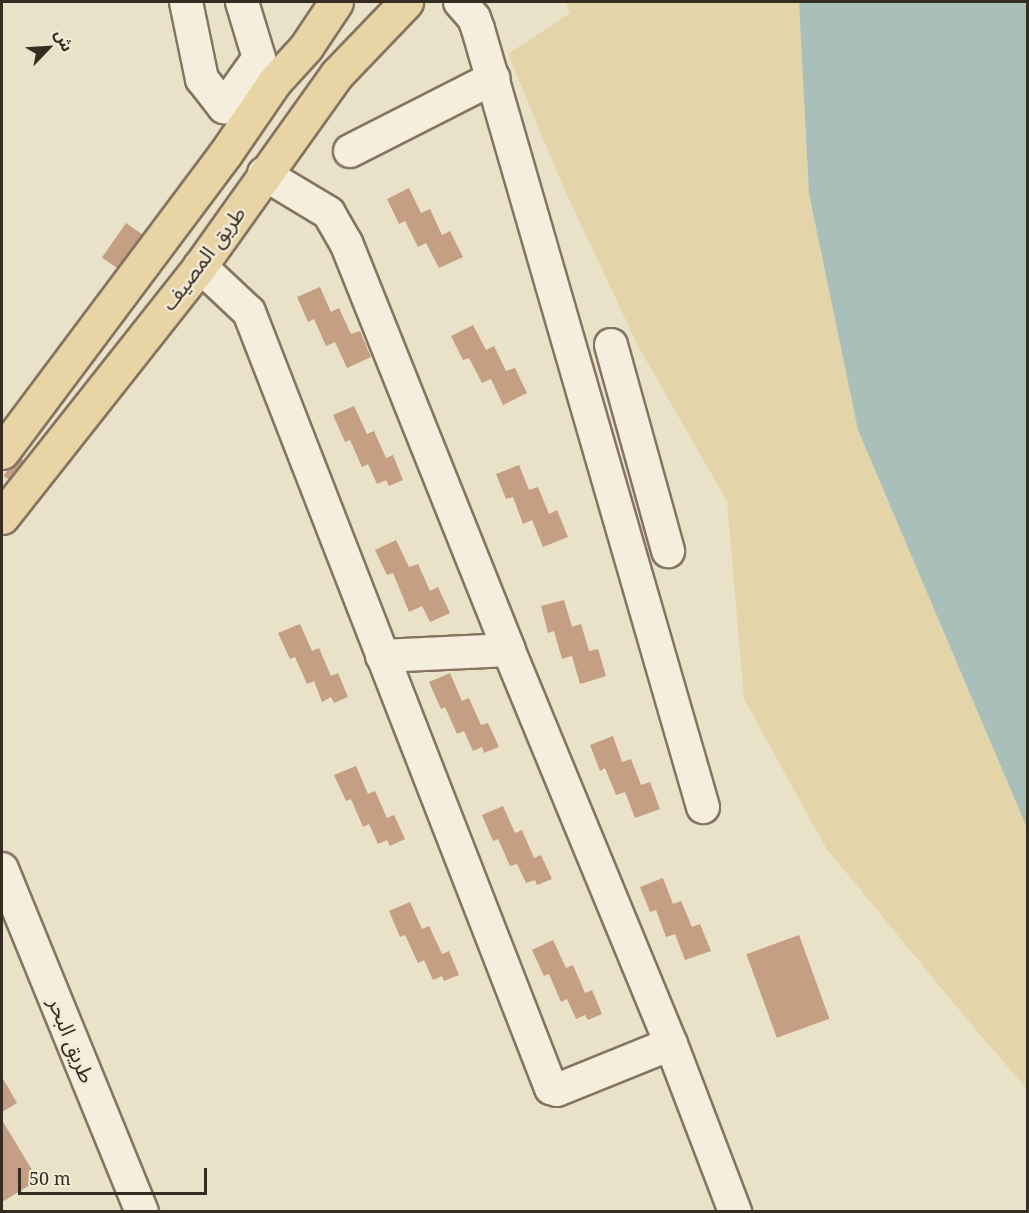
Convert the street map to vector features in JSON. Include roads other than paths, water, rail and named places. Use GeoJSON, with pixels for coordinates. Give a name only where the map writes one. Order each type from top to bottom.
{"type":"FeatureCollection","features":[{"type":"Feature","properties":{"kind":"main road"},"geometry":{"type":"LineString","coordinates":[[2,452],[225,154],[275,81],[306,47],[336,2]]}},
{"type":"Feature","properties":{"kind":"main road","name":"طريق المصيف"},"geometry":{"type":"LineString","coordinates":[[2,517],[200,266],[337,74],[406,2]]}},
{"type":"Feature","properties":{"kind":"main road"},"geometry":{"type":"LineString","coordinates":[[306,47],[337,74]]}},
{"type":"Feature","properties":{"kind":"main road"},"geometry":{"type":"LineString","coordinates":[[275,81],[309,111]]}},
{"type":"Feature","properties":{"kind":"street"},"geometry":{"type":"LineString","coordinates":[[186,2],[202,79],[224,107],[260,58],[242,2]]}},
{"type":"Feature","properties":{"kind":"street"},"geometry":{"type":"LineString","coordinates":[[460,2],[474,18],[703,807]]}},
{"type":"Feature","properties":{"kind":"street"},"geometry":{"type":"LineString","coordinates":[[350,151],[492,78]]}},
{"type":"Feature","properties":{"kind":"street"},"geometry":{"type":"LineString","coordinates":[[264,174],[329,213],[335,221],[671,1044],[735,1212]]}},
{"type":"Feature","properties":{"kind":"street"},"geometry":{"type":"LineString","coordinates":[[200,266],[249,312],[551,1088],[557,1090],[671,1044]]}},
{"type":"Feature","properties":{"kind":"street"},"geometry":{"type":"LineString","coordinates":[[580,379],[615,357],[664,537],[624,534]]}},
{"type":"Feature","properties":{"kind":"street"},"geometry":{"type":"LineString","coordinates":[[382,656],[509,650]]}},
{"type":"Feature","properties":{"kind":"street","name":"طريق البحر"},"geometry":{"type":"LineString","coordinates":[[2,868],[142,1212]]}},
{"type":"Feature","properties":{"kind":"water"},"geometry":{"type":"Polygon","coordinates":[[[799,2],[1027,2],[1027,828],[858,430],[809,194],[799,2]]]}}]}
